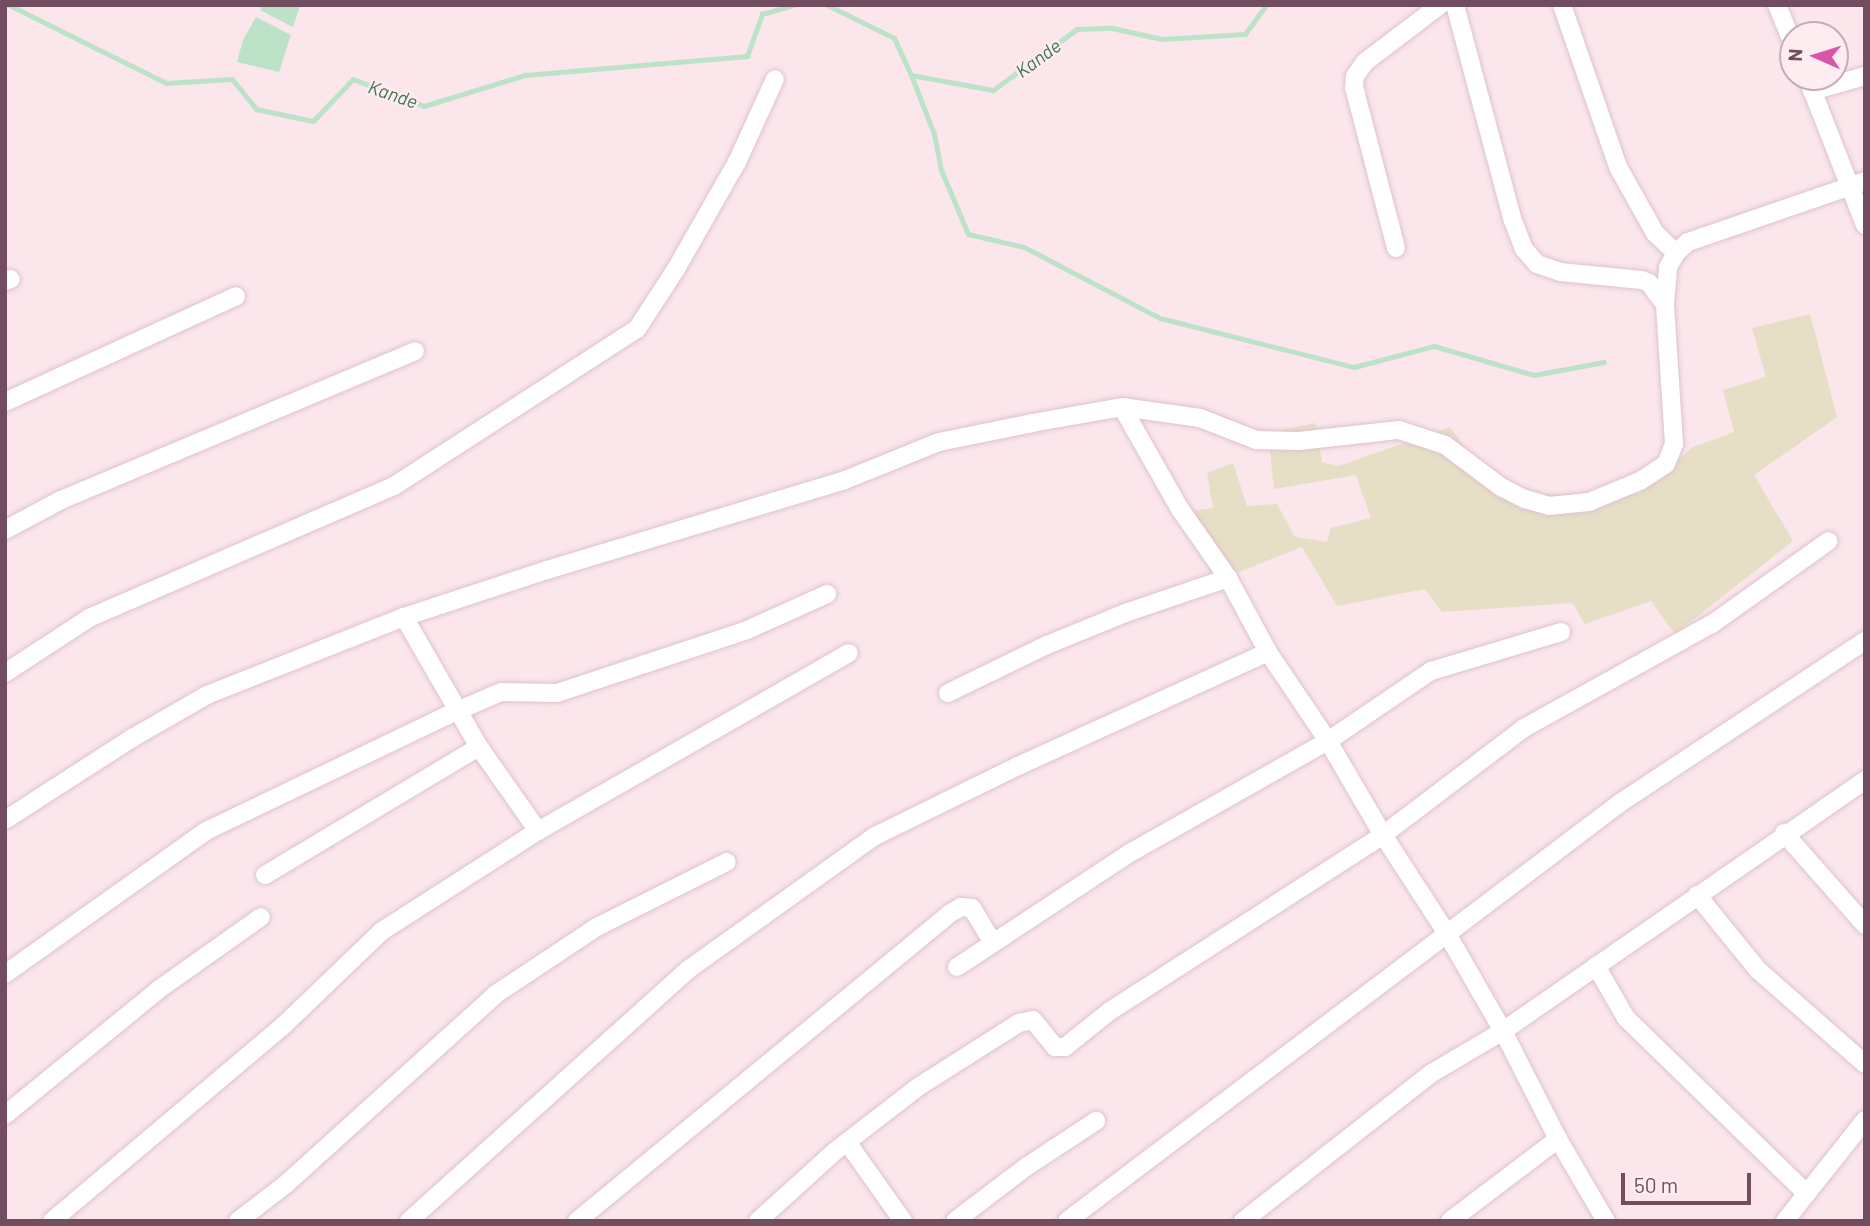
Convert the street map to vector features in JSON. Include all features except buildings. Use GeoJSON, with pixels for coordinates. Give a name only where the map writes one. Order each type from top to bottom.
{"type":"FeatureCollection","features":[{"type":"Feature","properties":{"kind":"street"},"geometry":{"type":"LineString","coordinates":[[1396,248],[1354,87],[1355,76],[1365,62],[1440,5]]}},
{"type":"Feature","properties":{"kind":"street"},"geometry":{"type":"LineString","coordinates":[[1455,5],[1512,218],[1524,249],[1537,264],[1560,272],[1642,280],[1648,283],[1665,304]]}},
{"type":"Feature","properties":{"kind":"street"},"geometry":{"type":"LineString","coordinates":[[1562,5],[1618,167],[1655,233],[1676,253]]}},
{"type":"Feature","properties":{"kind":"street"},"geometry":{"type":"LineString","coordinates":[[5,673],[89,618],[394,486],[637,329],[677,269],[737,162],[775,79]]}},
{"type":"Feature","properties":{"kind":"street"},"geometry":{"type":"LineString","coordinates":[[1813,91],[1857,184],[1865,225]]}},
{"type":"Feature","properties":{"kind":"street"},"geometry":{"type":"LineString","coordinates":[[5,820],[134,737],[207,695],[404,617],[547,570],[845,480],[939,442],[1122,407],[1200,418],[1256,440],[1299,442],[1399,430],[1445,445],[1501,487],[1525,499],[1549,506],[1589,502],[1640,481],[1666,464],[1674,444],[1665,304],[1668,267],[1676,253],[1688,242],[1857,184]]}},
{"type":"Feature","properties":{"kind":"street"},"geometry":{"type":"LineString","coordinates":[[5,402],[236,296]]}},
{"type":"Feature","properties":{"kind":"street"},"geometry":{"type":"LineString","coordinates":[[5,530],[61,500],[415,351]]}},
{"type":"Feature","properties":{"kind":"street"},"geometry":{"type":"LineString","coordinates":[[1122,407],[1180,509],[1228,578],[1268,652],[1328,741],[1383,835],[1446,932],[1503,1031],[1558,1139],[1606,1221]]}},
{"type":"Feature","properties":{"kind":"street"},"geometry":{"type":"LineString","coordinates":[[758,1221],[848,1142],[918,1087],[1019,1023],[1033,1020],[1055,1047],[1065,1046],[1111,1011],[1383,835],[1524,728],[1712,624],[1829,541]]}},
{"type":"Feature","properties":{"kind":"street"},"geometry":{"type":"LineString","coordinates":[[948,693],[1094,626],[1228,578]]}},
{"type":"Feature","properties":{"kind":"street"},"geometry":{"type":"LineString","coordinates":[[5,974],[206,831],[457,711],[501,692],[548,694],[570,688],[747,630],[827,594]]}},
{"type":"Feature","properties":{"kind":"street"},"geometry":{"type":"LineString","coordinates":[[404,617],[479,747],[538,831]]}},
{"type":"Feature","properties":{"kind":"street"},"geometry":{"type":"LineString","coordinates":[[957,967],[1130,853],[1328,741],[1431,671],[1561,632]]}},
{"type":"Feature","properties":{"kind":"street"},"geometry":{"type":"LineString","coordinates":[[1067,1221],[1620,803],[1865,641]]}},
{"type":"Feature","properties":{"kind":"street"},"geometry":{"type":"LineString","coordinates":[[409,1221],[689,969],[875,836],[1018,766],[1268,652]]}},
{"type":"Feature","properties":{"kind":"street"},"geometry":{"type":"LineString","coordinates":[[52,1221],[264,1043],[382,931],[538,831],[849,653]]}},
{"type":"Feature","properties":{"kind":"street"},"geometry":{"type":"LineString","coordinates":[[265,875],[479,747]]}},
{"type":"Feature","properties":{"kind":"street"},"geometry":{"type":"LineString","coordinates":[[1243,1221],[1432,1073],[1503,1031],[1865,780]]}},
{"type":"Feature","properties":{"kind":"street"},"geometry":{"type":"LineString","coordinates":[[1784,834],[1865,925]]}},
{"type":"Feature","properties":{"kind":"street"},"geometry":{"type":"LineString","coordinates":[[238,1221],[286,1184],[496,994],[597,927],[727,862]]}},
{"type":"Feature","properties":{"kind":"street"},"geometry":{"type":"LineString","coordinates":[[1697,895],[1758,970],[1865,1064]]}},
{"type":"Feature","properties":{"kind":"street"},"geometry":{"type":"LineString","coordinates":[[577,1221],[949,914],[961,907],[972,908],[993,943]]}},
{"type":"Feature","properties":{"kind":"street"},"geometry":{"type":"LineString","coordinates":[[5,1115],[158,990],[261,918]]}},
{"type":"Feature","properties":{"kind":"street"},"geometry":{"type":"LineString","coordinates":[[1596,966],[1626,1018],[1805,1192]]}},
{"type":"Feature","properties":{"kind":"street"},"geometry":{"type":"LineString","coordinates":[[1785,1221],[1805,1192],[1865,1120]]}},
{"type":"Feature","properties":{"kind":"street"},"geometry":{"type":"LineString","coordinates":[[955,1221],[1026,1167],[1096,1121]]}},
{"type":"Feature","properties":{"kind":"street"},"geometry":{"type":"LineString","coordinates":[[1450,1221],[1558,1139]]}},
{"type":"Feature","properties":{"kind":"street"},"geometry":{"type":"LineString","coordinates":[[848,1142],[903,1221]]}},
{"type":"Feature","properties":{"kind":"shaded area"},"geometry":{"type":"Polygon","coordinates":[[[262,5],[300,5],[293,27],[260,10],[262,5]]]}},
{"type":"Feature","properties":{"kind":"shaded area"},"geometry":{"type":"Polygon","coordinates":[[[256,17],[291,35],[279,72],[237,62],[243,40],[256,17]]]}},
{"type":"Feature","properties":{"kind":"shaded area"},"geometry":{"type":"Polygon","coordinates":[[[1810,314],[1837,417],[1754,475],[1793,541],[1675,634],[1651,601],[1585,624],[1572,603],[1442,612],[1425,589],[1337,606],[1302,547],[1231,575],[1186,512],[1213,508],[1207,473],[1233,463],[1247,506],[1277,504],[1295,537],[1327,542],[1331,528],[1371,518],[1356,475],[1274,489],[1268,433],[1315,423],[1322,462],[1339,466],[1450,427],[1499,494],[1639,494],[1693,447],[1734,432],[1723,390],[1766,377],[1752,328],[1810,314]]]}},
{"type":"Feature","properties":{"kind":"waterway","name":"Kande"},"geometry":{"type":"LineString","coordinates":[[9,5],[166,83],[232,79],[256,109],[313,121],[353,79],[424,106],[525,75],[747,56],[762,14],[794,5]]}},
{"type":"Feature","properties":{"kind":"waterway","name":"Kande"},"geometry":{"type":"LineString","coordinates":[[827,5],[894,38],[911,75],[993,90],[1077,29],[1112,28],[1162,39],[1245,34],[1266,5]]}},
{"type":"Feature","properties":{"kind":"waterway"},"geometry":{"type":"LineString","coordinates":[[911,75],[934,134],[941,170],[968,234],[1024,247],[1160,318],[1354,367],[1434,346],[1534,375],[1604,362]]}}]}
